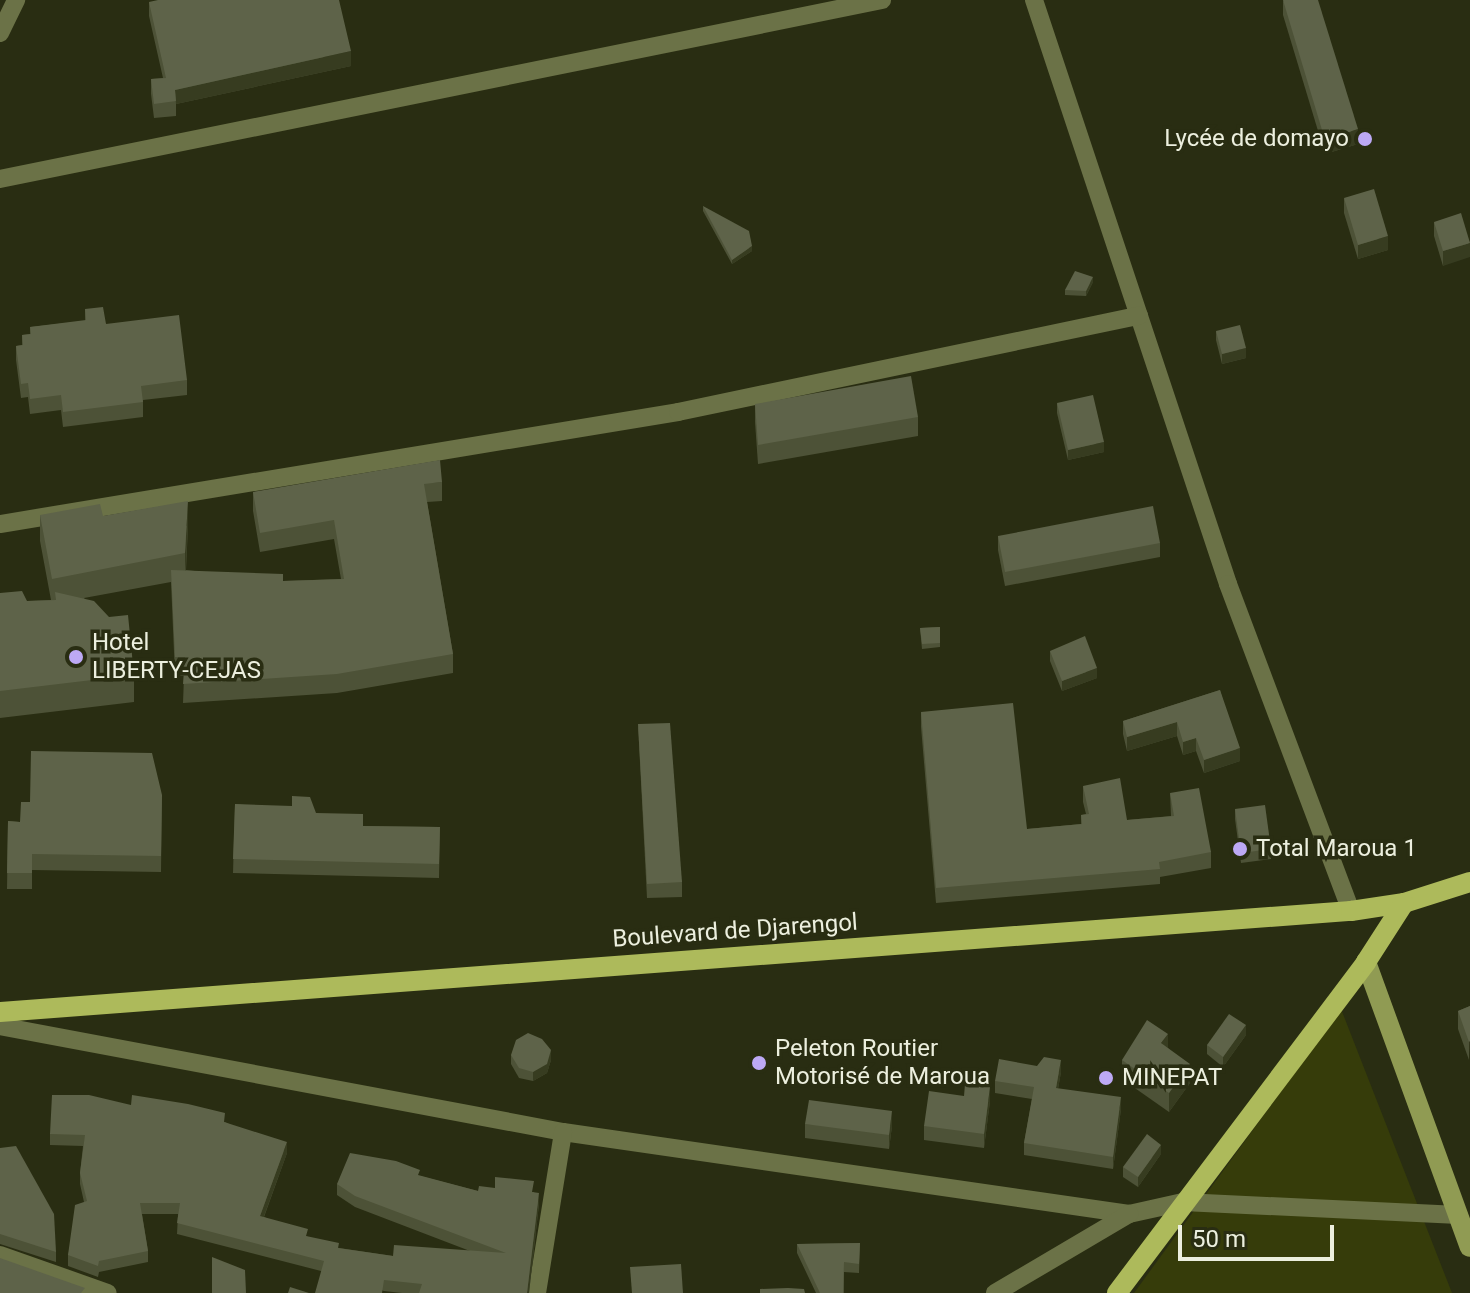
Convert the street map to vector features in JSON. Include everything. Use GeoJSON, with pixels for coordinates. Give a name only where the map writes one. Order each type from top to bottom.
{"type":"FeatureCollection","features":[{"type":"Feature","properties":{"kind":"main road","name":"Boulevard de Djarengol"},"geometry":{"type":"LineString","coordinates":[[0,1012],[1351,911],[1404,903],[1470,882]]}},
{"type":"Feature","properties":{"kind":"main road"},"geometry":{"type":"LineString","coordinates":[[1117,1293],[1366,962],[1404,903]]}},
{"type":"Feature","properties":{"kind":"street"},"geometry":{"type":"LineString","coordinates":[[0,33],[16,0]]}},
{"type":"Feature","properties":{"kind":"street"},"geometry":{"type":"LineString","coordinates":[[0,179],[882,0]]}},
{"type":"Feature","properties":{"kind":"street"},"geometry":{"type":"LineString","coordinates":[[1034,0],[1228,584],[1351,911]]}},
{"type":"Feature","properties":{"kind":"street"},"geometry":{"type":"LineString","coordinates":[[0,524],[678,412],[1139,316]]}},
{"type":"Feature","properties":{"kind":"street"},"geometry":{"type":"LineString","coordinates":[[1366,962],[1470,1247]]}},
{"type":"Feature","properties":{"kind":"street"},"geometry":{"type":"LineString","coordinates":[[0,1026],[563,1132],[1129,1214]]}},
{"type":"Feature","properties":{"kind":"street"},"geometry":{"type":"LineString","coordinates":[[537,1293],[563,1132]]}},
{"type":"Feature","properties":{"kind":"street"},"geometry":{"type":"LineString","coordinates":[[995,1293],[1129,1214],[1183,1202],[1459,1215]]}},
{"type":"Feature","properties":{"kind":"street"},"geometry":{"type":"LineString","coordinates":[[0,1255],[102,1292]]}},
{"type":"Feature","properties":{"kind":"green space"},"geometry":{"type":"Polygon","coordinates":[[[1341,1009],[1452,1293],[1134,1293],[1341,1009]]]}},
{"type":"Feature","properties":{"kind":"building"},"geometry":{"type":"Polygon","coordinates":[[[339,0],[351,51],[175,90],[176,101],[154,104],[151,79],[166,78],[149,2],[339,0]]]}},
{"type":"Feature","properties":{"kind":"building"},"geometry":{"type":"Polygon","coordinates":[[[1283,0],[1318,0],[1358,129],[1325,140],[1283,0]]]}},
{"type":"Feature","properties":{"kind":"building"},"geometry":{"type":"Polygon","coordinates":[[[1374,189],[1388,236],[1358,245],[1344,198],[1374,189]]]}},
{"type":"Feature","properties":{"kind":"building"},"geometry":{"type":"Polygon","coordinates":[[[703,206],[749,231],[752,246],[732,260],[703,206]]]}},
{"type":"Feature","properties":{"kind":"building"},"geometry":{"type":"Polygon","coordinates":[[[1461,213],[1470,243],[1443,251],[1434,222],[1461,213]]]}},
{"type":"Feature","properties":{"kind":"building"},"geometry":{"type":"Polygon","coordinates":[[[1075,271],[1093,277],[1086,291],[1065,290],[1075,271]]]}},
{"type":"Feature","properties":{"kind":"building"},"geometry":{"type":"Polygon","coordinates":[[[103,307],[106,324],[179,315],[187,380],[141,386],[143,402],[63,412],[61,395],[30,399],[28,383],[21,384],[16,346],[23,345],[22,335],[31,334],[30,327],[86,320],[85,309],[103,307]]]}},
{"type":"Feature","properties":{"kind":"building"},"geometry":{"type":"Polygon","coordinates":[[[1240,325],[1246,348],[1222,354],[1216,331],[1240,325]]]}},
{"type":"Feature","properties":{"kind":"building"},"geometry":{"type":"Polygon","coordinates":[[[911,376],[918,417],[758,445],[755,404],[911,376]]]}},
{"type":"Feature","properties":{"kind":"building"},"geometry":{"type":"Polygon","coordinates":[[[1093,395],[1104,442],[1068,450],[1057,403],[1093,395]]]}},
{"type":"Feature","properties":{"kind":"building"},"geometry":{"type":"Polygon","coordinates":[[[440,460],[442,482],[424,484],[453,654],[337,674],[183,684],[185,657],[175,657],[171,570],[283,574],[283,581],[344,579],[334,520],[260,533],[253,492],[440,460]]]}},
{"type":"Feature","properties":{"kind":"building"},"geometry":{"type":"Polygon","coordinates":[[[188,501],[185,553],[52,579],[40,515],[100,504],[103,516],[188,501]]]}},
{"type":"Feature","properties":{"kind":"building"},"geometry":{"type":"Polygon","coordinates":[[[1153,506],[1160,543],[1005,572],[998,536],[1153,506]]]}},
{"type":"Feature","properties":{"kind":"building"},"geometry":{"type":"Polygon","coordinates":[[[22,591],[27,601],[56,600],[55,592],[94,601],[109,617],[128,615],[134,675],[0,691],[0,593],[22,591]]]}},
{"type":"Feature","properties":{"kind":"building"},"geometry":{"type":"Polygon","coordinates":[[[940,627],[940,643],[922,644],[920,628],[940,627]]]}},
{"type":"Feature","properties":{"kind":"building"},"geometry":{"type":"Polygon","coordinates":[[[1085,636],[1097,668],[1062,681],[1050,651],[1085,636]]]}},
{"type":"Feature","properties":{"kind":"building"},"geometry":{"type":"Polygon","coordinates":[[[1220,690],[1240,748],[1204,760],[1196,738],[1183,742],[1177,722],[1127,737],[1123,721],[1220,690]]]}},
{"type":"Feature","properties":{"kind":"building"},"geometry":{"type":"Polygon","coordinates":[[[1013,703],[1027,829],[1082,824],[1081,815],[1089,814],[1083,786],[1120,778],[1127,820],[1174,816],[1170,793],[1199,788],[1211,852],[1159,862],[1160,869],[936,888],[921,712],[1013,703]]]}},
{"type":"Feature","properties":{"kind":"building"},"geometry":{"type":"Polygon","coordinates":[[[670,723],[682,882],[647,884],[638,724],[670,723]]]}},
{"type":"Feature","properties":{"kind":"building"},"geometry":{"type":"Polygon","coordinates":[[[31,751],[152,753],[162,795],[161,856],[32,854],[32,873],[7,873],[8,821],[20,822],[21,802],[30,802],[31,751]]]}},
{"type":"Feature","properties":{"kind":"building"},"geometry":{"type":"Polygon","coordinates":[[[292,796],[310,797],[316,813],[363,814],[363,826],[440,827],[439,864],[233,859],[235,804],[292,806],[292,796]]]}},
{"type":"Feature","properties":{"kind":"building"},"geometry":{"type":"Polygon","coordinates":[[[1265,805],[1271,849],[1241,853],[1235,809],[1265,805]]]}},
{"type":"Feature","properties":{"kind":"building"},"geometry":{"type":"Polygon","coordinates":[[[1470,1006],[1470,1041],[1469,1042],[1458,1011],[1470,1006]]]}},
{"type":"Feature","properties":{"kind":"building"},"geometry":{"type":"Polygon","coordinates":[[[1229,1014],[1246,1025],[1223,1057],[1207,1045],[1229,1014]]]}},
{"type":"Feature","properties":{"kind":"building"},"geometry":{"type":"Polygon","coordinates":[[[1147,1020],[1168,1034],[1161,1043],[1190,1064],[1169,1093],[1122,1060],[1147,1020]]]}},
{"type":"Feature","properties":{"kind":"building"},"geometry":{"type":"Polygon","coordinates":[[[528,1033],[542,1039],[551,1050],[547,1064],[533,1072],[519,1068],[511,1055],[516,1040],[528,1033]]]}},
{"type":"Feature","properties":{"kind":"building"},"geometry":{"type":"Polygon","coordinates":[[[1044,1057],[1061,1060],[1056,1088],[1121,1097],[1113,1157],[1024,1143],[1034,1087],[995,1081],[999,1059],[1037,1066],[1044,1057]]]}},
{"type":"Feature","properties":{"kind":"building"},"geometry":{"type":"Polygon","coordinates":[[[965,1084],[990,1087],[984,1134],[924,1126],[929,1091],[964,1096],[965,1084]]]}},
{"type":"Feature","properties":{"kind":"building"},"geometry":{"type":"Polygon","coordinates":[[[52,1095],[89,1095],[131,1105],[132,1095],[188,1104],[225,1113],[224,1122],[287,1142],[260,1216],[308,1229],[306,1236],[339,1243],[338,1248],[393,1256],[394,1245],[506,1253],[355,1196],[337,1184],[350,1153],[396,1161],[420,1170],[418,1175],[478,1191],[479,1186],[495,1188],[495,1177],[534,1181],[532,1192],[539,1193],[527,1293],[419,1293],[422,1284],[384,1280],[382,1293],[315,1293],[324,1261],[177,1223],[180,1203],[140,1203],[148,1251],[99,1261],[98,1266],[68,1255],[75,1205],[87,1201],[80,1173],[85,1135],[50,1134],[52,1095]]]}},
{"type":"Feature","properties":{"kind":"building"},"geometry":{"type":"Polygon","coordinates":[[[809,1100],[892,1111],[889,1135],[805,1124],[809,1100]]]}},
{"type":"Feature","properties":{"kind":"building"},"geometry":{"type":"Polygon","coordinates":[[[1147,1134],[1161,1145],[1138,1177],[1123,1167],[1147,1134]]]}},
{"type":"Feature","properties":{"kind":"building"},"geometry":{"type":"Polygon","coordinates":[[[16,1146],[54,1214],[56,1252],[0,1234],[0,1148],[16,1146]]]}},
{"type":"Feature","properties":{"kind":"building"},"geometry":{"type":"Polygon","coordinates":[[[860,1243],[859,1264],[844,1262],[843,1293],[820,1293],[797,1244],[860,1243]]]}},
{"type":"Feature","properties":{"kind":"building"},"geometry":{"type":"Polygon","coordinates":[[[212,1257],[245,1270],[246,1293],[212,1293],[212,1257]]]}},
{"type":"Feature","properties":{"kind":"building"},"geometry":{"type":"Polygon","coordinates":[[[0,1258],[85,1288],[81,1293],[0,1293],[0,1258]]]}},
{"type":"Feature","properties":{"kind":"building"},"geometry":{"type":"Polygon","coordinates":[[[681,1264],[683,1293],[632,1293],[630,1267],[681,1264]]]}},
{"type":"Feature","properties":{"kind":"building"},"geometry":{"type":"Polygon","coordinates":[[[290,1287],[309,1293],[288,1293],[290,1287]]]}},
{"type":"Feature","properties":{"kind":"building"},"geometry":{"type":"Polygon","coordinates":[[[760,1289],[804,1289],[805,1293],[760,1293],[760,1289]]]}},
{"type":"Feature","properties":{"kind":"place","name":"Lycée de domayo"},"geometry":{"type":"Point","coordinates":[1365,139]}},
{"type":"Feature","properties":{"kind":"place","name":"Hotel LIBERTY-CEJAS"},"geometry":{"type":"Point","coordinates":[76,657]}},
{"type":"Feature","properties":{"kind":"place","name":"Total Maroua 1"},"geometry":{"type":"Point","coordinates":[1240,849]}},
{"type":"Feature","properties":{"kind":"place","name":"Peleton Routier Motorisé de Maroua"},"geometry":{"type":"Point","coordinates":[759,1063]}},
{"type":"Feature","properties":{"kind":"place","name":"MINEPAT"},"geometry":{"type":"Point","coordinates":[1106,1078]}}]}
